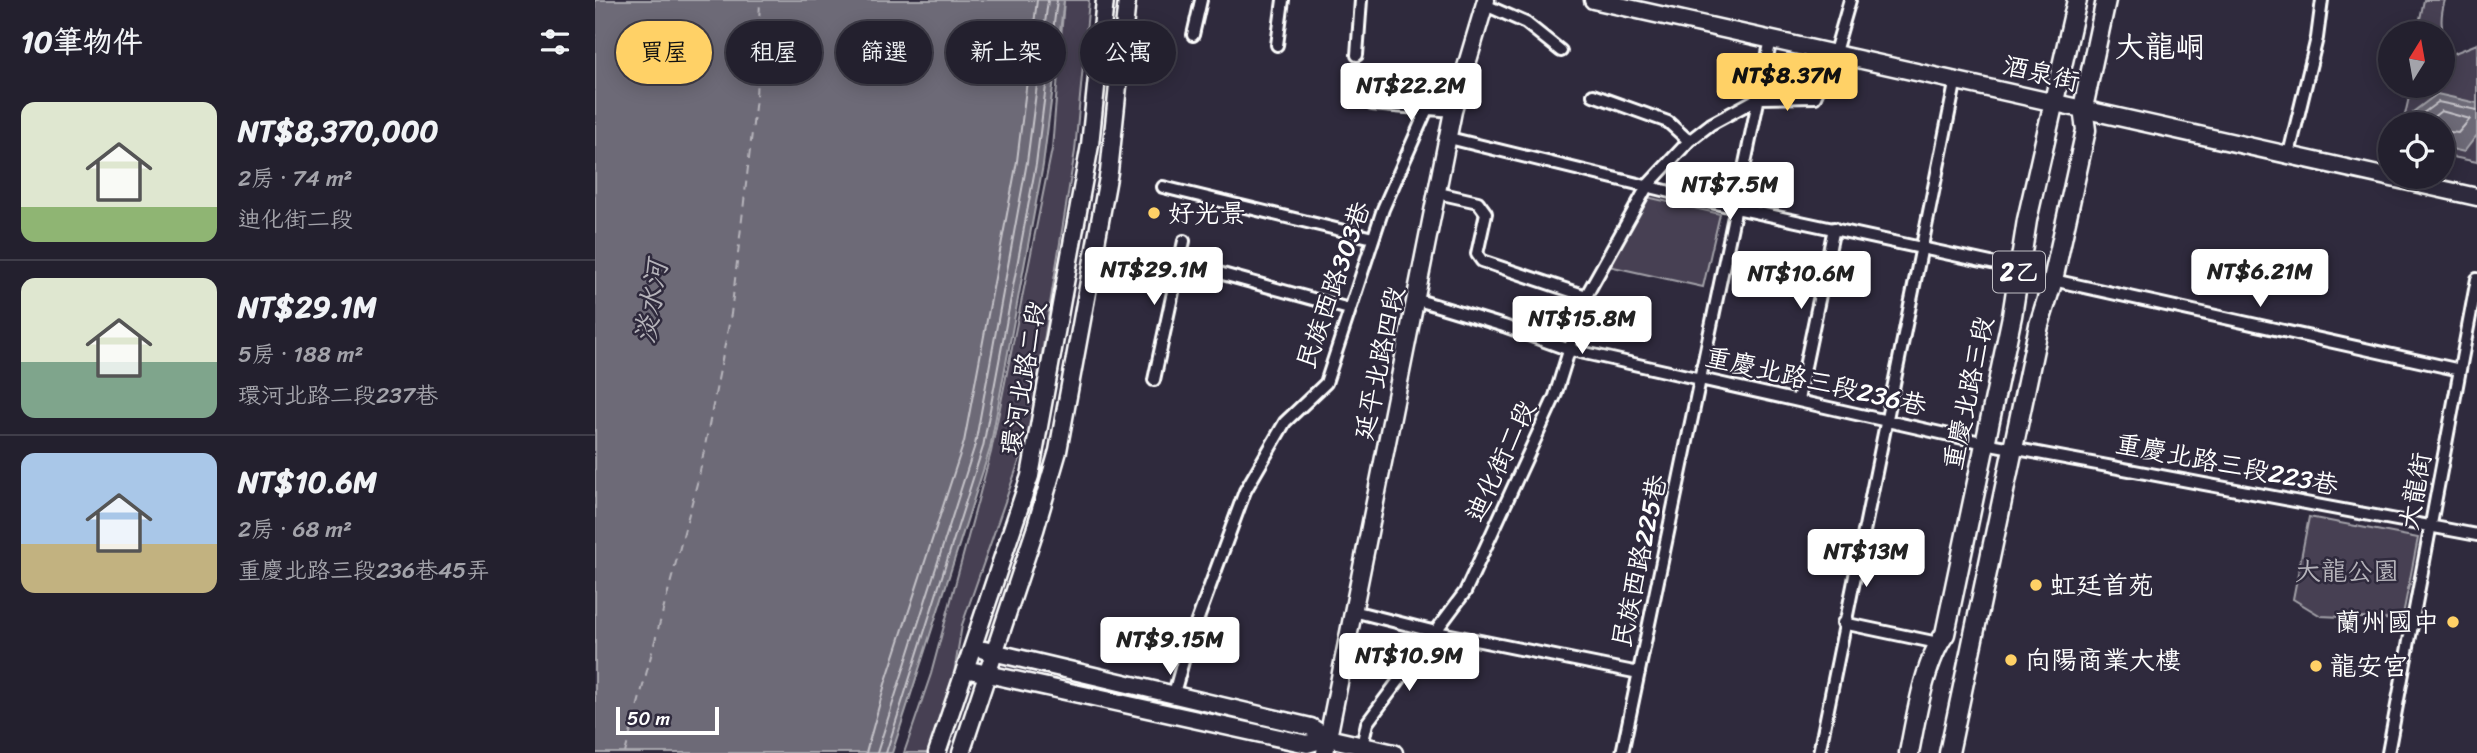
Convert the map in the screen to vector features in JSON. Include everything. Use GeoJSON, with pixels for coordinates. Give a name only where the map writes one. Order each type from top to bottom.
{"type":"FeatureCollection","features":[{"type":"Feature","properties":{"kind":"main road","name":"重慶北路三段"},"geometry":{"type":"LineString","coordinates":[[1909,753],[1938,643],[1945,634],[2077,0]]}},
{"type":"Feature","properties":{"kind":"main road","name":"2乙"},"geometry":{"type":"LineString","coordinates":[[1949,753],[2039,325],[2053,280],[2086,130],[2083,108],[2106,0]]}},
{"type":"Feature","properties":{"kind":"street","name":"環河北路二段"},"geometry":{"type":"LineString","coordinates":[[937,753],[1030,476],[1090,145],[1105,0]]}},
{"type":"Feature","properties":{"kind":"street","name":"環河北路二段"},"geometry":{"type":"LineString","coordinates":[[961,753],[1039,519],[1058,451],[1109,172],[1127,0]]}},
{"type":"Feature","properties":{"kind":"street"},"geometry":{"type":"LineString","coordinates":[[1193,35],[1201,0]]}},
{"type":"Feature","properties":{"kind":"street"},"geometry":{"type":"LineString","coordinates":[[1277,45],[1283,0]]}},
{"type":"Feature","properties":{"kind":"street"},"geometry":{"type":"LineString","coordinates":[[1356,55],[1361,0]]}},
{"type":"Feature","properties":{"kind":"street","name":"酒泉街"},"geometry":{"type":"LineString","coordinates":[[1593,0],[2477,197]]}},
{"type":"Feature","properties":{"kind":"street","name":"迪化街二段"},"geometry":{"type":"LineString","coordinates":[[1362,746],[1367,723],[1465,592],[1555,396],[1567,349],[1586,296],[1648,185],[1689,141],[1711,124],[1759,98],[1815,97],[1835,52],[1850,0]]}},
{"type":"Feature","properties":{"kind":"street"},"geometry":{"type":"LineString","coordinates":[[2289,154],[2317,38],[2322,0]]}},
{"type":"Feature","properties":{"kind":"street"},"geometry":{"type":"LineString","coordinates":[[1484,2],[1526,23],[1561,51]]}},
{"type":"Feature","properties":{"kind":"street","name":"延平北路四段"},"geometry":{"type":"LineString","coordinates":[[1327,745],[1418,300],[1453,111],[1484,2]]}},
{"type":"Feature","properties":{"kind":"street","name":"民族西路225巷"},"geometry":{"type":"LineString","coordinates":[[1622,753],[1771,39]]}},
{"type":"Feature","properties":{"kind":"street"},"geometry":{"type":"LineString","coordinates":[[1819,753],[1843,623],[1956,79]]}},
{"type":"Feature","properties":{"kind":"street"},"geometry":{"type":"LineString","coordinates":[[1593,95],[1668,122],[1689,141]]}},
{"type":"Feature","properties":{"kind":"street"},"geometry":{"type":"LineString","coordinates":[[1372,104],[1453,111]]}},
{"type":"Feature","properties":{"kind":"street","name":"民族西路303巷"},"geometry":{"type":"LineString","coordinates":[[1173,697],[1185,654],[1245,491],[1285,422],[1326,383],[1373,238],[1427,109]]}},
{"type":"Feature","properties":{"kind":"street"},"geometry":{"type":"LineString","coordinates":[[1449,138],[1736,208],[2019,269]]}},
{"type":"Feature","properties":{"kind":"street"},"geometry":{"type":"LineString","coordinates":[[1163,187],[1373,238]]}},
{"type":"Feature","properties":{"kind":"street"},"geometry":{"type":"LineString","coordinates":[[1438,193],[1478,202],[1486,213],[1477,254],[1482,261],[1586,296]]}},
{"type":"Feature","properties":{"kind":"street"},"geometry":{"type":"LineString","coordinates":[[1798,400],[1834,228]]}},
{"type":"Feature","properties":{"kind":"street"},"geometry":{"type":"LineString","coordinates":[[1154,380],[1184,241]]}},
{"type":"Feature","properties":{"kind":"street"},"geometry":{"type":"LineString","coordinates":[[1179,262],[1349,309]]}},
{"type":"Feature","properties":{"kind":"street","name":"大龍街"},"geometry":{"type":"LineString","coordinates":[[2388,753],[2433,526],[2477,279]]}},
{"type":"Feature","properties":{"kind":"street"},"geometry":{"type":"LineString","coordinates":[[2053,280],[2460,370]]}},
{"type":"Feature","properties":{"kind":"street","name":"重慶北路三段236巷"},"geometry":{"type":"LineString","coordinates":[[1418,300],[1504,326],[1567,349],[1985,443],[2013,447]]}},
{"type":"Feature","properties":{"kind":"street","name":"重慶北路三段223巷"},"geometry":{"type":"LineString","coordinates":[[2013,447],[2477,535]]}},
{"type":"Feature","properties":{"kind":"street"},"geometry":{"type":"LineString","coordinates":[[1353,611],[1436,632],[1639,673]]}},
{"type":"Feature","properties":{"kind":"street"},"geometry":{"type":"LineString","coordinates":[[1843,623],[1938,643]]}},
{"type":"Feature","properties":{"kind":"street"},"geometry":{"type":"LineString","coordinates":[[973,647],[1173,697],[1311,727],[1327,745]]}},
{"type":"Feature","properties":{"kind":"street"},"geometry":{"type":"LineString","coordinates":[[965,669],[1307,744],[1362,746],[1394,753]]}},
{"type":"Feature","properties":{"kind":"green space"},"geometry":{"type":"Polygon","coordinates":[[[1064,0],[1089,0],[1087,21],[1080,21],[1081,84],[1075,151],[1029,433],[962,625],[952,686],[932,753],[904,753],[931,674],[991,452],[1052,149],[1057,84],[1066,84],[1066,21],[1062,21],[1064,0]]]}},
{"type":"Feature","properties":{"kind":"green space"},"geometry":{"type":"Polygon","coordinates":[[[2424,0],[2445,0],[2442,21],[2420,21],[2424,0]]]}},
{"type":"Feature","properties":{"kind":"green space"},"geometry":{"type":"Polygon","coordinates":[[[2477,44],[2477,162],[2455,157],[2455,112],[2406,112],[2409,98],[2455,98],[2455,53],[2477,44]]]}},
{"type":"Feature","properties":{"kind":"green space"},"geometry":{"type":"Polygon","coordinates":[[[1647,197],[1720,214],[1703,287],[1609,266],[1647,197]]]}},
{"type":"Feature","properties":{"kind":"green space","name":"大龍公園"},"geometry":{"type":"Polygon","coordinates":[[[2309,517],[2418,538],[2402,620],[2321,616],[2293,599],[2309,517]]]}},
{"type":"Feature","properties":{"kind":"water","name":"淡水河"},"geometry":{"type":"Polygon","coordinates":[[[595,0],[1064,0],[1061,21],[946,21],[946,84],[1053,84],[1043,165],[990,449],[892,753],[595,753],[595,0]]]}},
{"type":"Feature","properties":{"kind":"water"},"geometry":{"type":"Polygon","coordinates":[[[2432,98],[2455,98],[2477,103],[2477,135],[2464,152],[2455,150],[2455,112],[2413,112],[2432,98]]]}},
{"type":"Feature","properties":{"kind":"ferry route"},"geometry":{"type":"LineString","coordinates":[[625,753],[699,476],[731,314],[756,98],[760,0]]}},
{"type":"Feature","properties":{"kind":"place","name":"好光景"},"geometry":{"type":"Point","coordinates":[1154,213]}},
{"type":"Feature","properties":{"kind":"place","name":"虹廷首苑"},"geometry":{"type":"Point","coordinates":[2036,585]}},
{"type":"Feature","properties":{"kind":"place","name":"蘭州國中"},"geometry":{"type":"Point","coordinates":[2453,622]}},
{"type":"Feature","properties":{"kind":"place","name":"向陽商業大樓"},"geometry":{"type":"Point","coordinates":[2011,660]}},
{"type":"Feature","properties":{"kind":"place","name":"龍安宮"},"geometry":{"type":"Point","coordinates":[2316,666]}},
{"type":"Feature","properties":{"kind":"district","name":"大龍峒"},"geometry":{"type":"Point","coordinates":[2160,47]}}]}
